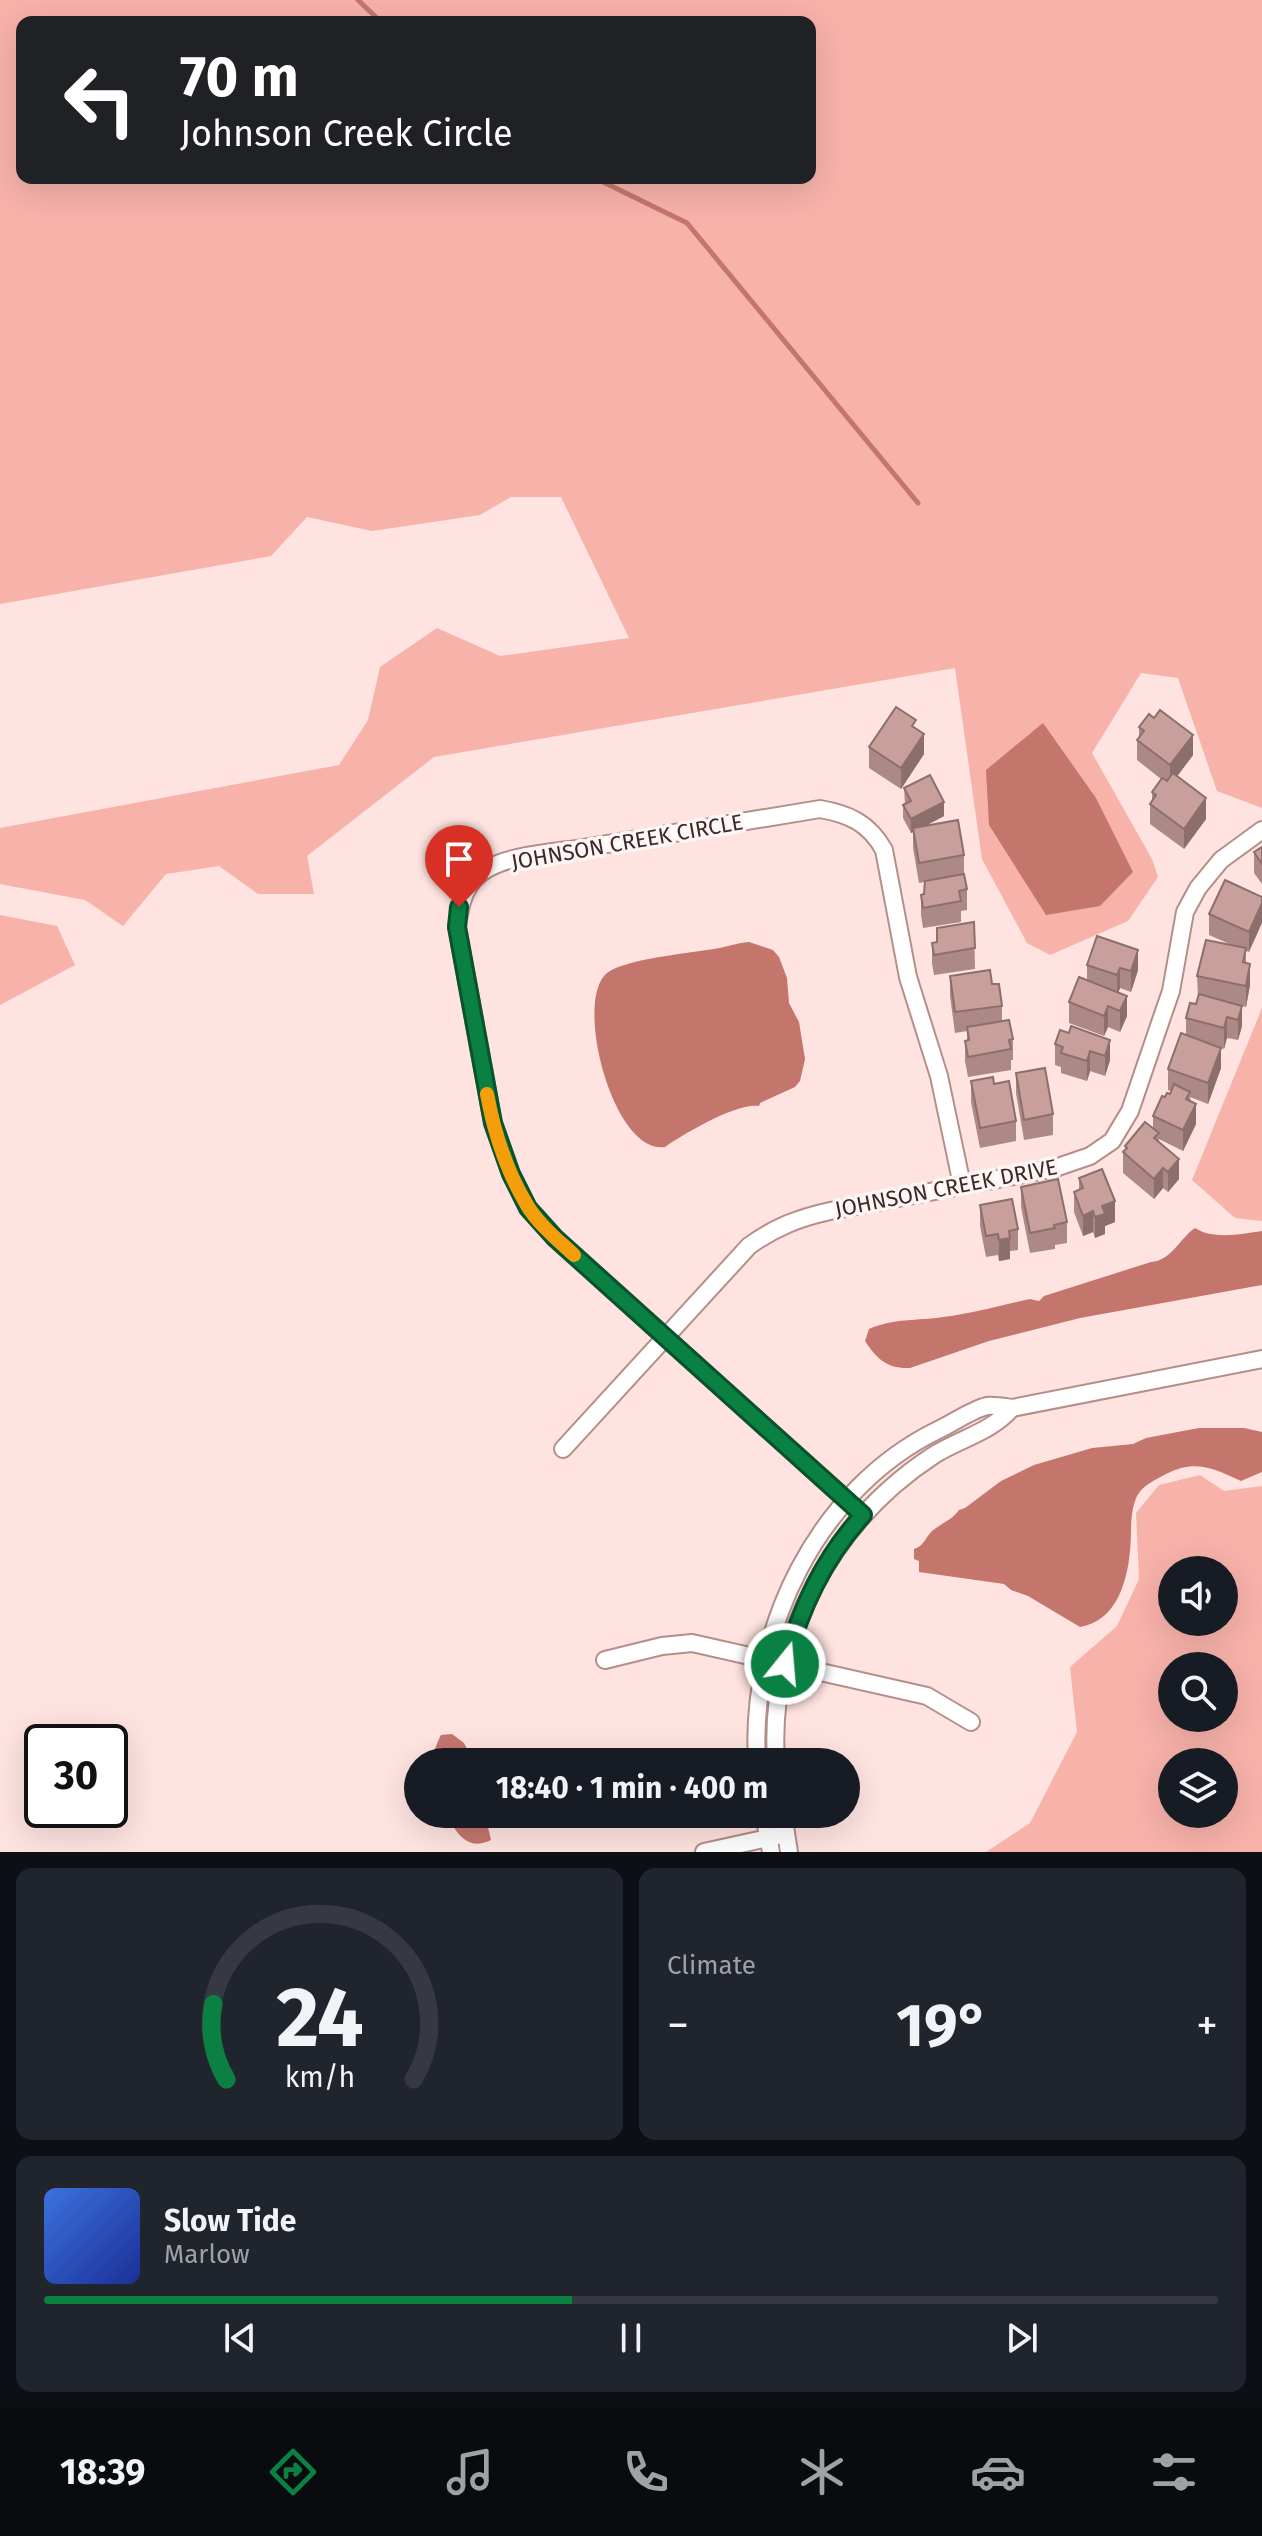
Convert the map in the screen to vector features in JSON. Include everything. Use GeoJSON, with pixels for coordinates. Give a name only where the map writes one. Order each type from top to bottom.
{"type":"FeatureCollection","features":[{"type":"Feature","properties":{"kind":"street","name":"JOHNSON CREEK CIRCLE"},"geometry":{"type":"LineString","coordinates":[[863,1515],[555,1238],[528,1208],[511,1174],[493,1123],[457,927],[459,907],[466,888],[486,869],[534,856],[820,809],[865,815],[884,850],[908,977],[939,1076],[962,1185]]}},
{"type":"Feature","properties":{"kind":"street","name":"JOHNSON CREEK DRIVE"},"geometry":{"type":"LineString","coordinates":[[563,1449],[749,1246],[767,1233],[793,1219],[818,1213],[1055,1168],[1090,1156],[1112,1141],[1130,1111],[1171,991],[1185,912],[1198,888],[1221,860],[1262,830]]}},
{"type":"Feature","properties":{"kind":"street"},"geometry":{"type":"LineString","coordinates":[[756,1748],[755,1728],[766,1660],[787,1594],[801,1564],[848,1501],[895,1456],[926,1436],[988,1406],[1012,1408],[1262,1359]]}},
{"type":"Feature","properties":{"kind":"street"},"geometry":{"type":"LineString","coordinates":[[775,1748],[778,1690],[805,1602],[821,1569],[863,1515],[935,1454],[999,1423],[1012,1408]]}},
{"type":"Feature","properties":{"kind":"street"},"geometry":{"type":"LineString","coordinates":[[605,1660],[662,1646],[692,1643],[927,1696],[971,1722]]}},
{"type":"Feature","properties":{"kind":"street"},"geometry":{"type":"LineString","coordinates":[[785,1828],[789,1852]]}},
{"type":"Feature","properties":{"kind":"street"},"geometry":{"type":"LineString","coordinates":[[704,1852],[770,1844],[786,1834]]}},
{"type":"Feature","properties":{"kind":"shaded area"},"geometry":{"type":"Polygon","coordinates":[[[0,0],[1262,0],[1262,808],[1217,791],[1178,678],[1141,673],[1092,753],[1152,859],[1158,877],[1128,921],[1050,955],[1027,943],[982,859],[955,668],[434,757],[307,856],[314,894],[258,894],[219,866],[166,874],[123,926],[85,900],[0,884],[0,828],[339,765],[368,720],[380,667],[437,628],[500,656],[629,638],[561,497],[511,497],[480,515],[372,531],[307,517],[271,556],[0,604],[0,0]]]}},
{"type":"Feature","properties":{"kind":"shaded area"},"geometry":{"type":"Polygon","coordinates":[[[1043,723],[1096,798],[1133,872],[1100,906],[1046,915],[989,825],[986,770],[1043,723]]]}},
{"type":"Feature","properties":{"kind":"shaded area"},"geometry":{"type":"Polygon","coordinates":[[[0,915],[57,926],[75,965],[0,1005],[0,915]]]}},
{"type":"Feature","properties":{"kind":"shaded area"},"geometry":{"type":"Polygon","coordinates":[[[749,942],[773,950],[787,978],[789,1003],[799,1022],[805,1059],[800,1081],[795,1087],[759,1106],[725,1114],[665,1147],[646,1143],[629,1127],[615,1103],[604,1073],[594,1013],[598,989],[607,973],[628,964],[749,942]]]}},
{"type":"Feature","properties":{"kind":"shaded area"},"geometry":{"type":"Polygon","coordinates":[[[1262,1008],[1262,1221],[1235,1218],[1192,1180],[1262,1008]]]}},
{"type":"Feature","properties":{"kind":"shaded area"},"geometry":{"type":"Polygon","coordinates":[[[1195,1228],[1219,1235],[1262,1231],[1262,1285],[1080,1318],[989,1341],[910,1368],[883,1362],[865,1341],[869,1329],[878,1325],[954,1315],[1030,1299],[1039,1301],[1044,1296],[1158,1261],[1195,1228]]]}},
{"type":"Feature","properties":{"kind":"shaded area"},"geometry":{"type":"Polygon","coordinates":[[[1199,1428],[1244,1428],[1262,1432],[1262,1472],[1241,1481],[1213,1469],[1186,1467],[1166,1474],[1143,1489],[1133,1509],[1128,1563],[1122,1588],[1111,1609],[1092,1623],[1080,1627],[1004,1584],[919,1572],[914,1549],[932,1531],[1001,1481],[1034,1465],[1092,1448],[1133,1444],[1146,1438],[1199,1428]]]}},
{"type":"Feature","properties":{"kind":"shaded area"},"geometry":{"type":"Polygon","coordinates":[[[1200,1475],[1224,1491],[1262,1486],[1262,1852],[986,1852],[1030,1823],[1077,1732],[1070,1667],[1117,1626],[1139,1579],[1136,1513],[1159,1485],[1200,1475]]]}},
{"type":"Feature","properties":{"kind":"shaded area"},"geometry":{"type":"Polygon","coordinates":[[[452,1734],[467,1748],[435,1748],[441,1735],[452,1734]]]}},
{"type":"Feature","properties":{"kind":"shaded area"},"geometry":{"type":"Polygon","coordinates":[[[455,1828],[488,1828],[491,1840],[475,1844],[455,1828]]]}},
{"type":"Feature","properties":{"kind":"building"},"geometry":{"type":"Polygon","coordinates":[[[896,707],[916,720],[912,726],[924,734],[901,768],[869,747],[896,707]]]}},
{"type":"Feature","properties":{"kind":"building"},"geometry":{"type":"Polygon","coordinates":[[[1160,710],[1193,735],[1170,765],[1137,740],[1144,731],[1139,727],[1149,714],[1154,718],[1160,710]]]}},
{"type":"Feature","properties":{"kind":"building"},"geometry":{"type":"Polygon","coordinates":[[[1173,773],[1206,798],[1184,829],[1150,804],[1156,795],[1152,792],[1162,778],[1167,781],[1173,773]]]}},
{"type":"Feature","properties":{"kind":"building"},"geometry":{"type":"Polygon","coordinates":[[[930,775],[944,802],[911,819],[903,805],[911,801],[904,788],[930,775]]]}},
{"type":"Feature","properties":{"kind":"building"},"geometry":{"type":"Polygon","coordinates":[[[958,820],[964,855],[919,863],[913,828],[958,820]]]}},
{"type":"Feature","properties":{"kind":"building"},"geometry":{"type":"Polygon","coordinates":[[[1262,847],[1262,864],[1254,852],[1262,847]]]}},
{"type":"Feature","properties":{"kind":"building"},"geometry":{"type":"Polygon","coordinates":[[[964,874],[967,889],[959,891],[961,901],[923,908],[921,895],[924,894],[925,881],[964,874]]]}},
{"type":"Feature","properties":{"kind":"building"},"geometry":{"type":"Polygon","coordinates":[[[1225,880],[1262,897],[1249,932],[1209,914],[1225,880]]]}},
{"type":"Feature","properties":{"kind":"building"},"geometry":{"type":"Polygon","coordinates":[[[974,922],[975,948],[934,955],[932,943],[937,942],[937,928],[974,922]]]}},
{"type":"Feature","properties":{"kind":"building"},"geometry":{"type":"Polygon","coordinates":[[[1097,936],[1138,950],[1131,971],[1120,968],[1117,975],[1087,965],[1097,936]]]}},
{"type":"Feature","properties":{"kind":"building"},"geometry":{"type":"Polygon","coordinates":[[[1206,940],[1246,948],[1243,962],[1250,964],[1246,986],[1197,976],[1206,940]]]}},
{"type":"Feature","properties":{"kind":"building"},"geometry":{"type":"Polygon","coordinates":[[[990,970],[992,984],[999,984],[1002,1006],[955,1012],[950,976],[990,970]]]}},
{"type":"Feature","properties":{"kind":"building"},"geometry":{"type":"Polygon","coordinates":[[[1079,977],[1127,996],[1120,1011],[1108,1006],[1104,1016],[1069,1002],[1079,977]]]}},
{"type":"Feature","properties":{"kind":"building"},"geometry":{"type":"Polygon","coordinates":[[[1199,994],[1242,1006],[1238,1020],[1227,1017],[1224,1028],[1186,1018],[1190,1003],[1196,1004],[1199,994]]]}},
{"type":"Feature","properties":{"kind":"building"},"geometry":{"type":"Polygon","coordinates":[[[1009,1020],[1013,1039],[1009,1040],[1011,1049],[968,1057],[965,1041],[969,1040],[967,1027],[1009,1020]]]}},
{"type":"Feature","properties":{"kind":"building"},"geometry":{"type":"Polygon","coordinates":[[[1071,1026],[1110,1040],[1105,1056],[1090,1051],[1087,1061],[1061,1053],[1063,1047],[1055,1044],[1060,1030],[1069,1033],[1071,1026]]]}},
{"type":"Feature","properties":{"kind":"building"},"geometry":{"type":"Polygon","coordinates":[[[1181,1033],[1221,1048],[1208,1083],[1168,1069],[1181,1033]]]}},
{"type":"Feature","properties":{"kind":"building"},"geometry":{"type":"Polygon","coordinates":[[[1045,1068],[1053,1114],[1024,1120],[1016,1073],[1045,1068]]]}},
{"type":"Feature","properties":{"kind":"building"},"geometry":{"type":"Polygon","coordinates":[[[993,1077],[994,1084],[1009,1081],[1016,1121],[980,1128],[971,1081],[993,1077]]]}},
{"type":"Feature","properties":{"kind":"building"},"geometry":{"type":"Polygon","coordinates":[[[1174,1084],[1190,1092],[1186,1099],[1196,1104],[1183,1130],[1153,1116],[1162,1096],[1170,1094],[1174,1084]]]}},
{"type":"Feature","properties":{"kind":"building"},"geometry":{"type":"Polygon","coordinates":[[[1145,1122],[1159,1133],[1154,1138],[1179,1159],[1168,1172],[1163,1168],[1154,1179],[1123,1152],[1145,1122]]]}},
{"type":"Feature","properties":{"kind":"building"},"geometry":{"type":"Polygon","coordinates":[[[1102,1169],[1115,1201],[1102,1206],[1105,1214],[1095,1217],[1093,1211],[1083,1216],[1074,1192],[1083,1188],[1079,1178],[1102,1169]]]}},
{"type":"Feature","properties":{"kind":"building"},"geometry":{"type":"Polygon","coordinates":[[[1058,1179],[1067,1222],[1030,1233],[1021,1187],[1058,1179]]]}},
{"type":"Feature","properties":{"kind":"building"},"geometry":{"type":"Polygon","coordinates":[[[1012,1199],[1018,1229],[1009,1231],[1010,1238],[999,1240],[998,1234],[986,1236],[980,1205],[1012,1199]]]}},
{"type":"Feature","properties":{"kind":"waterway"},"geometry":{"type":"LineString","coordinates":[[358,0],[375,16]]}},
{"type":"Feature","properties":{"kind":"waterway"},"geometry":{"type":"LineString","coordinates":[[607,184],[687,223],[918,503]]}},
{"type":"Feature","properties":{"kind":"slow traffic"},"geometry":{"type":"LineString","coordinates":[[487,1094],[493,1123],[511,1174],[528,1208],[574,1255]]}},
{"type":"Feature","properties":{"kind":"route"},"geometry":{"type":"LineString","coordinates":[[459,907],[457,927],[493,1123],[511,1174],[528,1208],[555,1238],[863,1515],[821,1569],[805,1602],[785,1664]]}}]}
